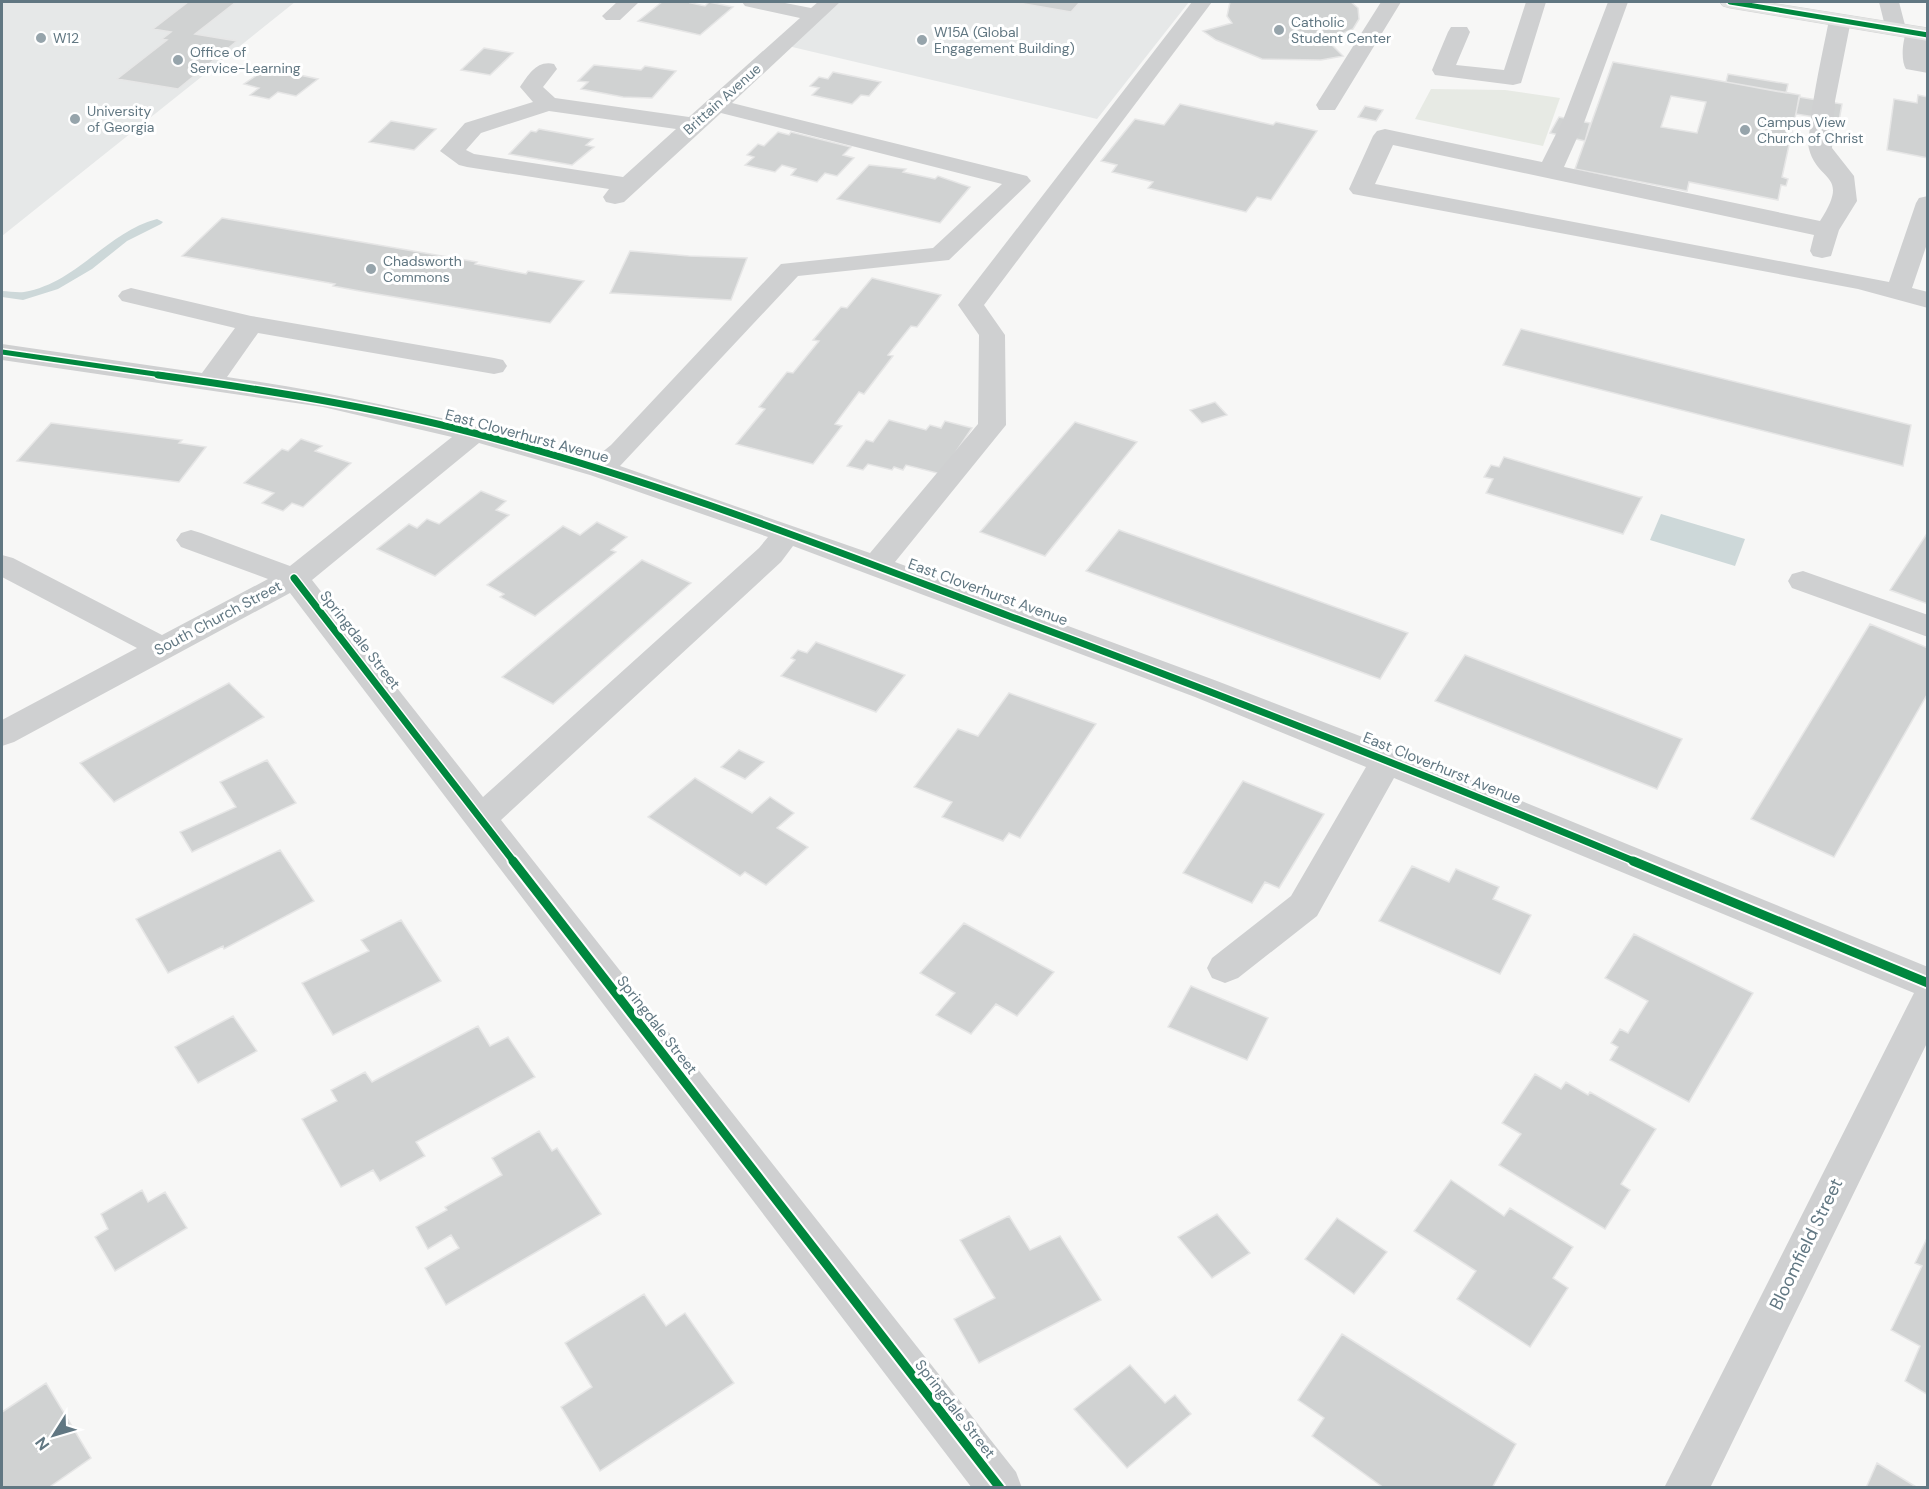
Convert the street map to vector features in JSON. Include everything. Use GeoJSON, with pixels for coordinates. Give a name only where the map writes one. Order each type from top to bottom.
{"type":"FeatureCollection","features":[{"type":"Feature","properties":{"kind":"main road"},"geometry":{"type":"LineString","coordinates":[[1730,2],[1922,34]]}},
{"type":"Feature","properties":{"kind":"street"},"geometry":{"type":"LineString","coordinates":[[752,2],[818,18]]}},
{"type":"Feature","properties":{"kind":"street"},"geometry":{"type":"LineString","coordinates":[[876,566],[992,425],[992,335],[971,305],[1202,2]]}},
{"type":"Feature","properties":{"kind":"street"},"geometry":{"type":"LineString","coordinates":[[1327,105],[1391,2]]}},
{"type":"Feature","properties":{"kind":"street"},"geometry":{"type":"LineString","coordinates":[[1459,32],[1443,70],[1513,78],[1536,2]]}},
{"type":"Feature","properties":{"kind":"street"},"geometry":{"type":"LineString","coordinates":[[1551,169],[1574,120],[1618,2]]}},
{"type":"Feature","properties":{"kind":"street"},"geometry":{"type":"LineString","coordinates":[[1889,2],[1895,29]]}},
{"type":"Feature","properties":{"kind":"street","name":"Brittain Avenue"},"geometry":{"type":"LineString","coordinates":[[549,104],[473,128],[452,151],[467,160],[622,191],[715,105],[818,18]]}},
{"type":"Feature","properties":{"kind":"street"},"geometry":{"type":"LineString","coordinates":[[1815,274],[1827,230],[1845,201],[1842,176],[1828,162],[1820,148],[1824,101],[1839,20]]}},
{"type":"Feature","properties":{"kind":"street"},"geometry":{"type":"LineString","coordinates":[[1922,34],[1914,64],[1928,66]]}},
{"type":"Feature","properties":{"kind":"street"},"geometry":{"type":"LineString","coordinates":[[546,69],[531,87],[549,104],[694,124]]}},
{"type":"Feature","properties":{"kind":"street"},"geometry":{"type":"LineString","coordinates":[[600,469],[621,451],[790,268],[940,255],[1019,181],[715,105]]}},
{"type":"Feature","properties":{"kind":"street"},"geometry":{"type":"LineString","coordinates":[[1827,230],[1551,169],[1385,136],[1361,189],[1815,274],[1928,300]]}},
{"type":"Feature","properties":{"kind":"street"},"geometry":{"type":"LineString","coordinates":[[1898,292],[1928,203]]}},
{"type":"Feature","properties":{"kind":"street"},"geometry":{"type":"LineString","coordinates":[[131,296],[250,324],[494,366]]}},
{"type":"Feature","properties":{"kind":"street"},"geometry":{"type":"LineString","coordinates":[[210,381],[250,324]]}},
{"type":"Feature","properties":{"kind":"street","name":"East Cloverhurst Avenue"},"geometry":{"type":"LineString","coordinates":[[2,352],[323,399],[474,433],[600,469],[787,533],[1046,627],[1387,760],[1925,1007]]}},
{"type":"Feature","properties":{"kind":"street","name":"South Church Street"},"geometry":{"type":"LineString","coordinates":[[2,734],[294,578],[474,433]]}},
{"type":"Feature","properties":{"kind":"street"},"geometry":{"type":"LineString","coordinates":[[481,818],[770,555],[787,533]]}},
{"type":"Feature","properties":{"kind":"street"},"geometry":{"type":"LineString","coordinates":[[190,540],[294,578]]}},
{"type":"Feature","properties":{"kind":"street"},"geometry":{"type":"LineString","coordinates":[[2,565],[162,648]]}},
{"type":"Feature","properties":{"kind":"street","name":"Springdale Street"},"geometry":{"type":"LineString","coordinates":[[294,578],[1000,1488]]}},
{"type":"Feature","properties":{"kind":"street"},"geometry":{"type":"LineString","coordinates":[[1803,581],[1928,627]]}},
{"type":"Feature","properties":{"kind":"street"},"geometry":{"type":"LineString","coordinates":[[1225,968],[1304,906],[1387,760]]}},
{"type":"Feature","properties":{"kind":"street","name":"Bloomfield Street"},"geometry":{"type":"LineString","coordinates":[[1686,1488],[1925,1007]]}},
{"type":"Feature","properties":{"kind":"shaded area","name":"University of Georgia"},"geometry":{"type":"Polygon","coordinates":[[[2,2],[295,2],[2,236],[2,2]]]}},
{"type":"Feature","properties":{"kind":"shaded area"},"geometry":{"type":"Polygon","coordinates":[[[838,2],[1189,2],[1097,119],[788,46],[838,2]]]}},
{"type":"Feature","properties":{"kind":"shaded area"},"geometry":{"type":"Polygon","coordinates":[[[1431,89],[1505,90],[1560,98],[1543,146],[1415,119],[1431,89]]]}},
{"type":"Feature","properties":{"kind":"shaded area"},"geometry":{"type":"Polygon","coordinates":[[[1661,514],[1745,539],[1735,566],[1650,540],[1661,514]]]}},
{"type":"Feature","properties":{"kind":"building","name":"Office of Service-Learning"},"geometry":{"type":"Polygon","coordinates":[[[188,2],[236,2],[195,34],[237,41],[178,89],[117,79],[167,40],[162,39],[171,32],[153,29],[188,2]]]}},
{"type":"Feature","properties":{"kind":"building"},"geometry":{"type":"Polygon","coordinates":[[[662,2],[693,2],[691,3],[705,6],[709,2],[733,7],[700,35],[638,21],[662,2]]]}},
{"type":"Feature","properties":{"kind":"building"},"geometry":{"type":"Polygon","coordinates":[[[1013,2],[1080,2],[1071,12],[1013,2]]]}},
{"type":"Feature","properties":{"kind":"building","name":"Catholic Student Center"},"geometry":{"type":"Polygon","coordinates":[[[1230,2],[1351,2],[1358,8],[1359,19],[1353,29],[1327,40],[1343,56],[1321,60],[1262,59],[1216,40],[1203,31],[1232,23],[1227,16],[1230,2]]]}},
{"type":"Feature","properties":{"kind":"building"},"geometry":{"type":"Polygon","coordinates":[[[484,48],[513,53],[490,75],[461,70],[484,48]]]}},
{"type":"Feature","properties":{"kind":"building","name":"Campus View Church of Christ"},"geometry":{"type":"Polygon","coordinates":[[[1613,62],[1800,95],[1782,177],[1788,179],[1786,186],[1781,185],[1778,200],[1689,182],[1687,191],[1575,169],[1613,62]],[[1671,96],[1661,127],[1697,133],[1706,102],[1671,96]]]}},
{"type":"Feature","properties":{"kind":"building"},"geometry":{"type":"Polygon","coordinates":[[[594,65],[641,70],[645,66],[676,71],[652,98],[623,97],[581,89],[588,82],[578,81],[594,65]]]}},
{"type":"Feature","properties":{"kind":"building"},"geometry":{"type":"Polygon","coordinates":[[[267,68],[318,79],[296,96],[278,92],[269,99],[250,95],[259,88],[244,84],[267,68]]]}},
{"type":"Feature","properties":{"kind":"building"},"geometry":{"type":"Polygon","coordinates":[[[833,72],[881,82],[869,96],[861,95],[852,104],[812,95],[819,88],[810,86],[819,77],[828,79],[833,72]]]}},
{"type":"Feature","properties":{"kind":"building"},"geometry":{"type":"Polygon","coordinates":[[[1728,74],[1788,84],[1786,93],[1726,82],[1728,74]]]}},
{"type":"Feature","properties":{"kind":"building"},"geometry":{"type":"Polygon","coordinates":[[[1918,95],[1928,97],[1928,158],[1887,150],[1894,99],[1917,103],[1918,95]]]}},
{"type":"Feature","properties":{"kind":"building"},"geometry":{"type":"Polygon","coordinates":[[[1799,97],[1842,104],[1839,121],[1796,114],[1799,97]]]}},
{"type":"Feature","properties":{"kind":"building"},"geometry":{"type":"Polygon","coordinates":[[[1180,104],[1273,125],[1276,122],[1317,131],[1271,200],[1257,197],[1246,212],[1148,188],[1153,182],[1112,172],[1117,165],[1101,161],[1135,119],[1164,125],[1180,104]]]}},
{"type":"Feature","properties":{"kind":"building"},"geometry":{"type":"Polygon","coordinates":[[[1365,106],[1383,110],[1376,121],[1358,117],[1365,106]]]}},
{"type":"Feature","properties":{"kind":"building"},"geometry":{"type":"Polygon","coordinates":[[[1559,117],[1590,123],[1585,141],[1550,133],[1559,117]]]}},
{"type":"Feature","properties":{"kind":"building"},"geometry":{"type":"Polygon","coordinates":[[[391,121],[436,129],[414,150],[369,142],[391,121]]]}},
{"type":"Feature","properties":{"kind":"building"},"geometry":{"type":"Polygon","coordinates":[[[539,129],[593,139],[586,145],[594,147],[572,165],[509,154],[531,131],[536,132],[539,129]]]}},
{"type":"Feature","properties":{"kind":"building"},"geometry":{"type":"Polygon","coordinates":[[[778,132],[789,135],[791,132],[851,147],[843,155],[854,158],[837,176],[825,173],[817,182],[791,175],[796,169],[782,165],[775,172],[745,165],[754,157],[747,155],[758,144],[764,146],[778,132]]]}},
{"type":"Feature","properties":{"kind":"building"},"geometry":{"type":"Polygon","coordinates":[[[869,165],[906,169],[903,172],[935,179],[938,176],[970,187],[940,223],[837,199],[869,165]]]}},
{"type":"Feature","properties":{"kind":"building","name":"Chadsworth Commons"},"geometry":{"type":"Polygon","coordinates":[[[222,218],[477,262],[475,264],[526,274],[528,271],[584,281],[550,323],[365,292],[333,286],[335,284],[182,256],[222,218]]]}},
{"type":"Feature","properties":{"kind":"building"},"geometry":{"type":"Polygon","coordinates":[[[630,251],[747,258],[731,300],[610,293],[630,251]]]}},
{"type":"Feature","properties":{"kind":"building"},"geometry":{"type":"Polygon","coordinates":[[[872,278],[941,295],[917,327],[911,326],[888,355],[893,356],[864,394],[859,392],[835,424],[842,426],[813,464],[736,444],[765,409],[759,407],[787,372],[793,373],[819,341],[813,340],[841,307],[847,308],[872,278]]]}},
{"type":"Feature","properties":{"kind":"building"},"geometry":{"type":"Polygon","coordinates":[[[1521,329],[1911,425],[1903,466],[1503,365],[1521,329]]]}},
{"type":"Feature","properties":{"kind":"building"},"geometry":{"type":"Polygon","coordinates":[[[1215,402],[1227,415],[1202,423],[1190,410],[1215,402]]]}},
{"type":"Feature","properties":{"kind":"building"},"geometry":{"type":"Polygon","coordinates":[[[889,420],[926,430],[930,425],[941,428],[945,421],[972,428],[941,474],[906,465],[903,470],[894,467],[892,470],[868,464],[863,470],[847,466],[866,440],[873,442],[889,420]]]}},
{"type":"Feature","properties":{"kind":"building"},"geometry":{"type":"Polygon","coordinates":[[[1075,422],[1137,442],[1045,556],[980,532],[1075,422]]]}},
{"type":"Feature","properties":{"kind":"building"},"geometry":{"type":"Polygon","coordinates":[[[51,423],[182,440],[179,443],[206,447],[179,482],[17,461],[51,423]]]}},
{"type":"Feature","properties":{"kind":"building"},"geometry":{"type":"Polygon","coordinates":[[[301,439],[322,446],[315,451],[351,463],[303,507],[292,503],[283,511],[262,503],[274,493],[244,483],[282,449],[288,451],[301,439]]]}},
{"type":"Feature","properties":{"kind":"building"},"geometry":{"type":"Polygon","coordinates":[[[1504,457],[1642,497],[1623,534],[1486,493],[1493,479],[1484,477],[1491,465],[1499,467],[1504,457]]]}},
{"type":"Feature","properties":{"kind":"building"},"geometry":{"type":"Polygon","coordinates":[[[481,491],[506,501],[496,510],[509,515],[435,576],[377,549],[409,524],[417,528],[427,519],[439,524],[481,491]]]}},
{"type":"Feature","properties":{"kind":"building"},"geometry":{"type":"Polygon","coordinates":[[[597,522],[627,537],[611,550],[616,552],[535,616],[500,597],[504,594],[487,585],[563,526],[580,535],[597,522]]]}},
{"type":"Feature","properties":{"kind":"building"},"geometry":{"type":"Polygon","coordinates":[[[1119,530],[1408,633],[1380,679],[1086,571],[1119,530]]]}},
{"type":"Feature","properties":{"kind":"building"},"geometry":{"type":"Polygon","coordinates":[[[1928,532],[1928,604],[1890,590],[1928,532]]]}},
{"type":"Feature","properties":{"kind":"building"},"geometry":{"type":"Polygon","coordinates":[[[642,560],[691,583],[553,704],[502,677],[642,560]]]}},
{"type":"Feature","properties":{"kind":"building"},"geometry":{"type":"Polygon","coordinates":[[[1870,624],[1928,648],[1928,693],[1834,857],[1751,819],[1870,624]]]}},
{"type":"Feature","properties":{"kind":"building"},"geometry":{"type":"Polygon","coordinates":[[[816,642],[905,675],[876,712],[781,676],[795,660],[791,658],[798,650],[807,653],[816,642]]]}},
{"type":"Feature","properties":{"kind":"building"},"geometry":{"type":"Polygon","coordinates":[[[1465,655],[1682,739],[1657,789],[1435,701],[1465,655]]]}},
{"type":"Feature","properties":{"kind":"building"},"geometry":{"type":"Polygon","coordinates":[[[229,683],[264,717],[114,802],[80,763],[229,683]]]}},
{"type":"Feature","properties":{"kind":"building"},"geometry":{"type":"Polygon","coordinates":[[[1009,693],[1096,724],[1020,838],[1009,833],[1003,841],[942,817],[952,802],[914,787],[958,729],[978,736],[1009,693]]]}},
{"type":"Feature","properties":{"kind":"building"},"geometry":{"type":"Polygon","coordinates":[[[739,750],[764,762],[745,779],[721,767],[739,750]]]}},
{"type":"Feature","properties":{"kind":"building"},"geometry":{"type":"Polygon","coordinates":[[[267,760],[296,803],[192,852],[180,832],[236,807],[220,782],[267,760]]]}},
{"type":"Feature","properties":{"kind":"building"},"geometry":{"type":"Polygon","coordinates":[[[695,778],[752,813],[770,797],[794,813],[777,828],[808,847],[766,885],[745,872],[740,876],[648,817],[695,778]]]}},
{"type":"Feature","properties":{"kind":"building"},"geometry":{"type":"Polygon","coordinates":[[[1243,781],[1324,814],[1279,888],[1265,882],[1252,903],[1183,873],[1243,781]]]}},
{"type":"Feature","properties":{"kind":"building"},"geometry":{"type":"Polygon","coordinates":[[[280,850],[314,901],[224,949],[223,946],[168,973],[136,919],[280,850]]]}},
{"type":"Feature","properties":{"kind":"building"},"geometry":{"type":"Polygon","coordinates":[[[1412,866],[1449,882],[1456,869],[1499,887],[1493,899],[1531,915],[1500,974],[1379,921],[1412,866]]]}},
{"type":"Feature","properties":{"kind":"building"},"geometry":{"type":"Polygon","coordinates":[[[401,920],[441,981],[333,1035],[302,983],[369,951],[361,940],[401,920]]]}},
{"type":"Feature","properties":{"kind":"building"},"geometry":{"type":"Polygon","coordinates":[[[964,923],[1054,972],[1017,1016],[996,1004],[971,1034],[936,1015],[955,993],[920,973],[964,923]]]}},
{"type":"Feature","properties":{"kind":"building"},"geometry":{"type":"Polygon","coordinates":[[[1634,934],[1753,993],[1689,1102],[1610,1060],[1618,1047],[1611,1043],[1620,1029],[1628,1033],[1648,1001],[1605,978],[1634,934]]]}},
{"type":"Feature","properties":{"kind":"building"},"geometry":{"type":"Polygon","coordinates":[[[1191,986],[1268,1018],[1247,1060],[1168,1027],[1191,986]]]}},
{"type":"Feature","properties":{"kind":"building"},"geometry":{"type":"Polygon","coordinates":[[[233,1016],[257,1051],[198,1083],[175,1047],[233,1016]]]}},
{"type":"Feature","properties":{"kind":"building"},"geometry":{"type":"Polygon","coordinates":[[[478,1026],[490,1046],[508,1037],[535,1077],[416,1142],[425,1156],[380,1181],[373,1170],[341,1187],[302,1119],[337,1101],[331,1090],[365,1072],[372,1082],[478,1026]]]}},
{"type":"Feature","properties":{"kind":"building"},"geometry":{"type":"Polygon","coordinates":[[[1535,1074],[1561,1089],[1566,1082],[1588,1095],[1590,1092],[1656,1129],[1621,1184],[1630,1190],[1605,1229],[1499,1165],[1521,1134],[1502,1123],[1535,1074]]]}},
{"type":"Feature","properties":{"kind":"building"},"geometry":{"type":"Polygon","coordinates":[[[539,1131],[552,1151],[557,1148],[601,1214],[446,1305],[425,1268],[459,1248],[451,1235],[428,1249],[416,1227],[447,1210],[445,1207],[502,1175],[492,1158],[539,1131]]]}},
{"type":"Feature","properties":{"kind":"building"},"geometry":{"type":"Polygon","coordinates":[[[1451,1180],[1504,1216],[1510,1208],[1573,1247],[1553,1278],[1568,1288],[1530,1347],[1457,1299],[1476,1271],[1414,1231],[1451,1180]]]}},
{"type":"Feature","properties":{"kind":"building"},"geometry":{"type":"Polygon","coordinates":[[[142,1190],[148,1202],[165,1192],[187,1228],[115,1271],[95,1237],[108,1229],[101,1214],[142,1190]]]}},
{"type":"Feature","properties":{"kind":"building"},"geometry":{"type":"Polygon","coordinates":[[[1217,1214],[1250,1253],[1212,1278],[1178,1237],[1217,1214]]]}},
{"type":"Feature","properties":{"kind":"building"},"geometry":{"type":"Polygon","coordinates":[[[1009,1216],[1030,1250],[1060,1236],[1101,1300],[979,1363],[954,1319],[995,1298],[960,1240],[1009,1216]]]}},
{"type":"Feature","properties":{"kind":"building"},"geometry":{"type":"Polygon","coordinates":[[[1337,1218],[1387,1252],[1354,1294],[1305,1259],[1337,1218]]]}},
{"type":"Feature","properties":{"kind":"building"},"geometry":{"type":"Polygon","coordinates":[[[1928,1236],[1928,1395],[1905,1381],[1920,1346],[1891,1330],[1922,1266],[1915,1263],[1928,1236]]]}},
{"type":"Feature","properties":{"kind":"building"},"geometry":{"type":"Polygon","coordinates":[[[644,1294],[666,1326],[685,1313],[734,1383],[600,1471],[561,1407],[592,1387],[565,1343],[644,1294]]]}},
{"type":"Feature","properties":{"kind":"building"},"geometry":{"type":"Polygon","coordinates":[[[1342,1334],[1516,1444],[1492,1488],[1384,1488],[1312,1436],[1324,1418],[1298,1400],[1342,1334]]]}},
{"type":"Feature","properties":{"kind":"building"},"geometry":{"type":"Polygon","coordinates":[[[1130,1365],[1165,1403],[1175,1395],[1191,1414],[1127,1468],[1074,1409],[1130,1365]]]}},
{"type":"Feature","properties":{"kind":"building"},"geometry":{"type":"Polygon","coordinates":[[[46,1383],[91,1458],[48,1488],[2,1488],[2,1412],[46,1383]]]}},
{"type":"Feature","properties":{"kind":"building"},"geometry":{"type":"Polygon","coordinates":[[[1877,1463],[1918,1488],[1866,1488],[1877,1463]]]}},
{"type":"Feature","properties":{"kind":"waterway"},"geometry":{"type":"LineString","coordinates":[[2,294],[23,296],[54,287],[88,267],[123,239],[157,222]]}},
{"type":"Feature","properties":{"kind":"cycle path"},"geometry":{"type":"LineString","coordinates":[[1730,2],[1928,35]]}},
{"type":"Feature","properties":{"kind":"cycle path"},"geometry":{"type":"LineString","coordinates":[[2,352],[323,399],[474,433],[600,469],[787,533],[1206,689],[1622,856],[1928,983]]}},
{"type":"Feature","properties":{"kind":"cycle path"},"geometry":{"type":"LineString","coordinates":[[294,578],[1000,1488]]}},
{"type":"Feature","properties":{"kind":"place","name":"Catholic Student Center"},"geometry":{"type":"Point","coordinates":[1279,30]}},
{"type":"Feature","properties":{"kind":"place","name":"W12"},"geometry":{"type":"Point","coordinates":[41,38]}},
{"type":"Feature","properties":{"kind":"place","name":"W15A (Global Engagement Building)"},"geometry":{"type":"Point","coordinates":[922,40]}},
{"type":"Feature","properties":{"kind":"place","name":"Office of Service-Learning"},"geometry":{"type":"Point","coordinates":[178,60]}},
{"type":"Feature","properties":{"kind":"place","name":"University of Georgia"},"geometry":{"type":"Point","coordinates":[75,119]}},
{"type":"Feature","properties":{"kind":"place","name":"Campus View Church of Christ"},"geometry":{"type":"Point","coordinates":[1745,130]}},
{"type":"Feature","properties":{"kind":"place","name":"Chadsworth Commons"},"geometry":{"type":"Point","coordinates":[371,269]}}]}
